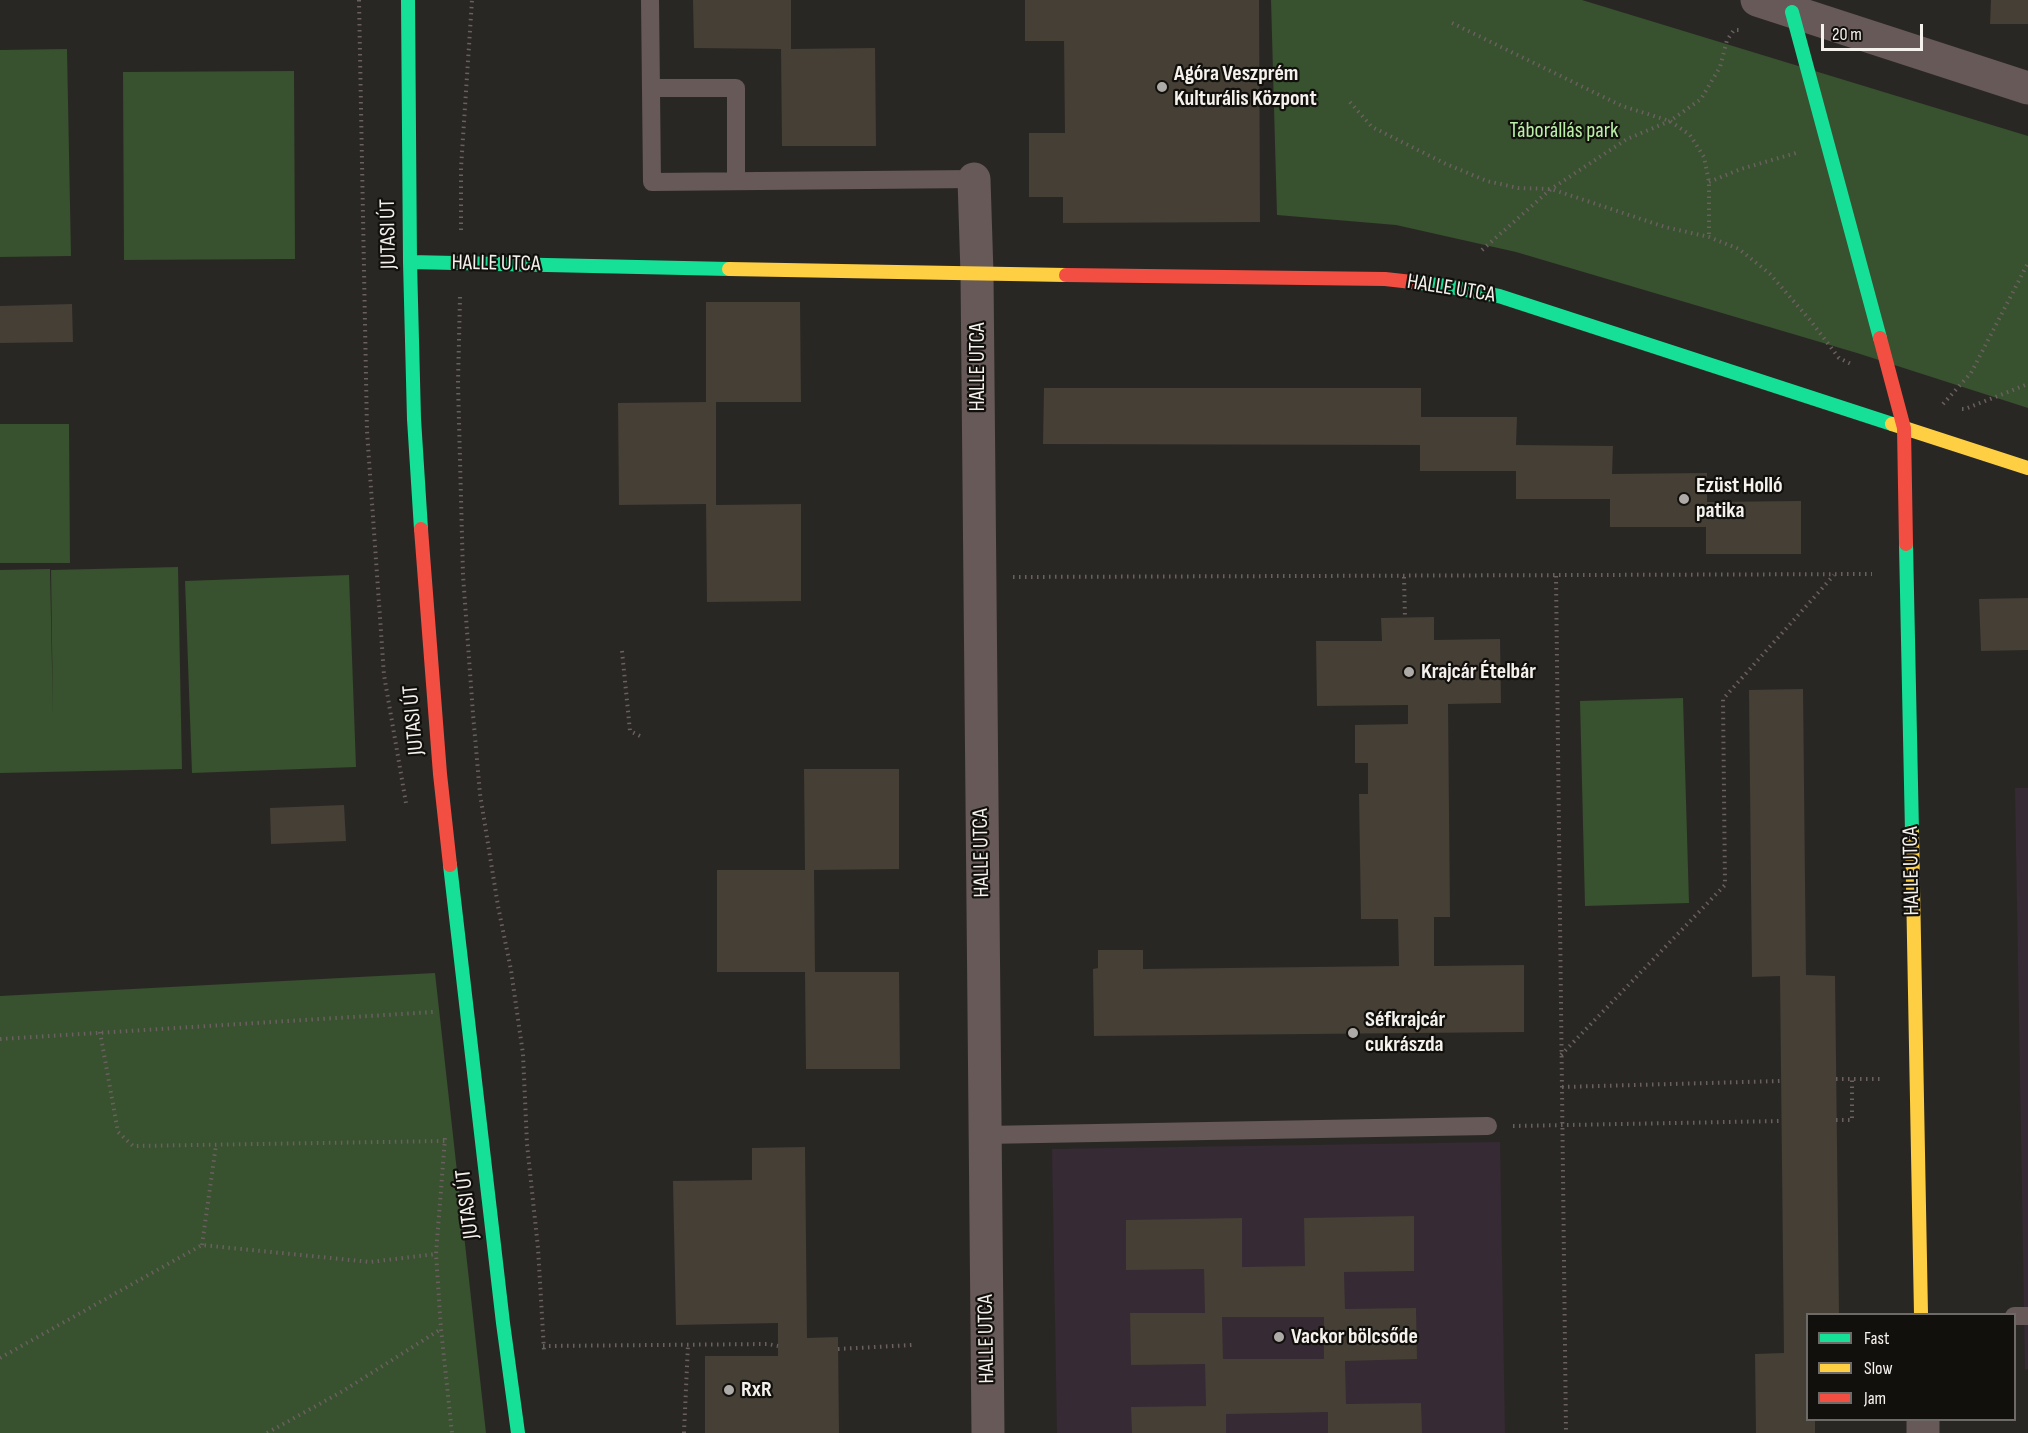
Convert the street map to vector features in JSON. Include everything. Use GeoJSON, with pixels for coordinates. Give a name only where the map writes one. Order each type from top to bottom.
{"type":"FeatureCollection","features":[{"type":"Feature","properties":{"kind":"street","name":"JUTASI ÚT"},"geometry":{"type":"LineString","coordinates":[[408,0],[410,262],[417,466],[425,596],[439,762],[518,1433]]}},
{"type":"Feature","properties":{"kind":"street","name":"HALLE UTCA"},"geometry":{"type":"LineString","coordinates":[[1792,12],[1904,428],[1921,1313]]}},
{"type":"Feature","properties":{"kind":"street"},"geometry":{"type":"LineString","coordinates":[[1752,15],[1792,12],[2028,88]]}},
{"type":"Feature","properties":{"kind":"street","name":"HALLE UTCA"},"geometry":{"type":"LineString","coordinates":[[974,179],[977,274],[988,1433]]}},
{"type":"Feature","properties":{"kind":"street","name":"HALLE UTCA"},"geometry":{"type":"LineString","coordinates":[[410,262],[977,274],[1385,279],[1446,286],[1499,296],[2028,468]]}},
{"type":"Feature","properties":{"kind":"lane"},"geometry":{"type":"LineString","coordinates":[[650,0],[652,182],[974,179]]}},
{"type":"Feature","properties":{"kind":"lane"},"geometry":{"type":"LineString","coordinates":[[651,88],[736,88],[736,181]]}},
{"type":"Feature","properties":{"kind":"lane"},"geometry":{"type":"LineString","coordinates":[[984,1135],[1488,1126]]}},
{"type":"Feature","properties":{"kind":"path"},"geometry":{"type":"LineString","coordinates":[[472,0],[460,168],[461,264],[458,383],[463,575],[480,794],[511,970],[523,1054],[527,1144],[538,1248],[544,1357]]}},
{"type":"Feature","properties":{"kind":"path"},"geometry":{"type":"LineString","coordinates":[[1482,250],[1551,189],[1627,139],[1670,121],[1701,99],[1720,67],[1727,40],[1734,30],[1752,15]]}},
{"type":"Feature","properties":{"kind":"path"},"geometry":{"type":"LineString","coordinates":[[1452,23],[1622,106],[1670,121],[1690,135],[1704,157],[1709,182],[1709,237]]}},
{"type":"Feature","properties":{"kind":"path"},"geometry":{"type":"LineString","coordinates":[[1350,102],[1371,127],[1446,164],[1487,181],[1518,188],[1551,189],[1665,227],[1709,237],[1739,249],[1770,274],[1839,358],[1893,388]]}},
{"type":"Feature","properties":{"kind":"path"},"geometry":{"type":"LineString","coordinates":[[1709,182],[1741,169],[1828,144]]}},
{"type":"Feature","properties":{"kind":"path"},"geometry":{"type":"LineString","coordinates":[[2028,263],[1971,373],[1943,404],[1965,409],[2028,384]]}},
{"type":"Feature","properties":{"kind":"path"},"geometry":{"type":"LineString","coordinates":[[1561,1055],[1725,885],[1723,699],[1834,574]]}},
{"type":"Feature","properties":{"kind":"path"},"geometry":{"type":"LineString","coordinates":[[979,578],[1907,574]]}},
{"type":"Feature","properties":{"kind":"path"},"geometry":{"type":"LineString","coordinates":[[1404,576],[1405,618]]}},
{"type":"Feature","properties":{"kind":"path"},"geometry":{"type":"LineString","coordinates":[[1556,576],[1566,1433]]}},
{"type":"Feature","properties":{"kind":"path"},"geometry":{"type":"LineString","coordinates":[[622,651],[630,731],[644,738]]}},
{"type":"Feature","properties":{"kind":"path"},"geometry":{"type":"LineString","coordinates":[[0,1039],[434,1012]]}},
{"type":"Feature","properties":{"kind":"path"},"geometry":{"type":"LineString","coordinates":[[100,1032],[118,1132],[133,1146],[445,1141],[436,1254],[441,1329],[453,1433]]}},
{"type":"Feature","properties":{"kind":"path"},"geometry":{"type":"LineString","coordinates":[[1836,1080],[1916,1078]]}},
{"type":"Feature","properties":{"kind":"path"},"geometry":{"type":"LineString","coordinates":[[1836,1120],[1852,1120],[1852,1079]]}},
{"type":"Feature","properties":{"kind":"path"},"geometry":{"type":"LineString","coordinates":[[1562,1087],[1781,1081]]}},
{"type":"Feature","properties":{"kind":"path"},"geometry":{"type":"LineString","coordinates":[[1488,1126],[1782,1121]]}},
{"type":"Feature","properties":{"kind":"path"},"geometry":{"type":"LineString","coordinates":[[202,1245],[216,1144]]}},
{"type":"Feature","properties":{"kind":"path"},"geometry":{"type":"LineString","coordinates":[[0,1358],[202,1245],[370,1262],[436,1254]]}},
{"type":"Feature","properties":{"kind":"path"},"geometry":{"type":"LineString","coordinates":[[267,1433],[343,1391],[441,1329]]}},
{"type":"Feature","properties":{"kind":"path"},"geometry":{"type":"LineString","coordinates":[[684,1433],[688,1344]]}},
{"type":"Feature","properties":{"kind":"path"},"geometry":{"type":"LineString","coordinates":[[506,1345],[768,1344],[778,1346]]}},
{"type":"Feature","properties":{"kind":"path"},"geometry":{"type":"LineString","coordinates":[[838,1349],[912,1345]]}},
{"type":"Feature","properties":{"kind":"shaded area"},"geometry":{"type":"Polygon","coordinates":[[[2015,788],[2028,788],[2028,1369],[2025,1370],[2015,788]]]}},
{"type":"Feature","properties":{"kind":"shaded area","name":"Vackor bölcsőde"},"geometry":{"type":"Polygon","coordinates":[[[1500,1142],[1505,1433],[1057,1433],[1052,1149],[1500,1142]]]}},
{"type":"Feature","properties":{"kind":"green space","name":"Táborállás park"},"geometry":{"type":"Polygon","coordinates":[[[1271,0],[1582,0],[2028,136],[2028,408],[1857,353],[1516,252],[1396,225],[1277,215],[1271,0]]]}},
{"type":"Feature","properties":{"kind":"green space"},"geometry":{"type":"Polygon","coordinates":[[[67,49],[71,256],[0,257],[0,50],[67,49]]]}},
{"type":"Feature","properties":{"kind":"green space"},"geometry":{"type":"Polygon","coordinates":[[[294,71],[295,259],[124,260],[123,72],[294,71]]]}},
{"type":"Feature","properties":{"kind":"green space"},"geometry":{"type":"Polygon","coordinates":[[[0,424],[69,424],[70,563],[0,563],[0,424]]]}},
{"type":"Feature","properties":{"kind":"green space"},"geometry":{"type":"Polygon","coordinates":[[[178,567],[182,769],[0,773],[0,570],[50,569],[53,716],[51,570],[178,567]]]}},
{"type":"Feature","properties":{"kind":"green space"},"geometry":{"type":"Polygon","coordinates":[[[349,575],[356,767],[192,773],[185,581],[349,575]]]}},
{"type":"Feature","properties":{"kind":"green space"},"geometry":{"type":"Polygon","coordinates":[[[1683,698],[1689,903],[1585,906],[1580,701],[1683,698]]]}},
{"type":"Feature","properties":{"kind":"green space"},"geometry":{"type":"Polygon","coordinates":[[[435,973],[486,1433],[0,1433],[0,996],[435,973]]]}},
{"type":"Feature","properties":{"kind":"building"},"geometry":{"type":"Polygon","coordinates":[[[693,0],[791,0],[791,49],[875,48],[876,146],[782,146],[781,49],[694,48],[693,0]]]}},
{"type":"Feature","properties":{"kind":"building","name":"Agóra Veszprém Kulturális Központ"},"geometry":{"type":"Polygon","coordinates":[[[1025,0],[1259,0],[1260,222],[1063,223],[1063,197],[1029,197],[1029,133],[1065,133],[1064,41],[1025,41],[1025,0]]]}},
{"type":"Feature","properties":{"kind":"building"},"geometry":{"type":"Polygon","coordinates":[[[1991,0],[2028,0],[2028,24],[1990,24],[1991,0]]]}},
{"type":"Feature","properties":{"kind":"building"},"geometry":{"type":"Polygon","coordinates":[[[706,302],[800,302],[801,402],[716,402],[716,505],[801,504],[801,601],[707,602],[706,504],[619,505],[618,403],[706,402],[706,302]]]}},
{"type":"Feature","properties":{"kind":"building"},"geometry":{"type":"Polygon","coordinates":[[[72,304],[73,342],[0,343],[0,306],[72,304]]]}},
{"type":"Feature","properties":{"kind":"building"},"geometry":{"type":"Polygon","coordinates":[[[1044,388],[1421,388],[1421,417],[1517,417],[1516,445],[1613,446],[1612,474],[1707,473],[1707,502],[1801,501],[1801,554],[1706,554],[1706,527],[1610,527],[1610,499],[1516,499],[1516,471],[1420,471],[1420,445],[1043,444],[1044,388]]]}},
{"type":"Feature","properties":{"kind":"building"},"geometry":{"type":"Polygon","coordinates":[[[2028,598],[2028,650],[1981,651],[1979,599],[2028,598]]]}},
{"type":"Feature","properties":{"kind":"building"},"geometry":{"type":"Polygon","coordinates":[[[1434,617],[1434,640],[1500,639],[1501,703],[1448,704],[1450,917],[1434,917],[1434,966],[1524,965],[1524,1032],[1094,1036],[1093,969],[1098,968],[1098,950],[1143,950],[1143,969],[1399,966],[1398,919],[1361,919],[1359,794],[1368,794],[1368,763],[1355,763],[1355,725],[1408,724],[1408,705],[1317,706],[1316,641],[1382,641],[1381,618],[1434,617]]]}},
{"type":"Feature","properties":{"kind":"building"},"geometry":{"type":"Polygon","coordinates":[[[1803,689],[1806,975],[1835,976],[1839,1313],[1806,1313],[1806,1421],[1815,1421],[1815,1433],[1756,1433],[1755,1354],[1784,1353],[1780,976],[1752,977],[1749,690],[1803,689]]]}},
{"type":"Feature","properties":{"kind":"building"},"geometry":{"type":"Polygon","coordinates":[[[804,769],[899,769],[899,869],[814,870],[815,972],[899,972],[900,1069],[806,1069],[805,972],[717,972],[717,870],[805,870],[804,769]]]}},
{"type":"Feature","properties":{"kind":"building"},"geometry":{"type":"Polygon","coordinates":[[[344,805],[346,841],[271,844],[270,808],[344,805]]]}},
{"type":"Feature","properties":{"kind":"building"},"geometry":{"type":"Polygon","coordinates":[[[805,1147],[807,1338],[838,1337],[839,1433],[705,1433],[705,1356],[778,1356],[778,1323],[676,1325],[673,1181],[752,1180],[752,1148],[805,1147]]]}},
{"type":"Feature","properties":{"kind":"building"},"geometry":{"type":"Polygon","coordinates":[[[1414,1216],[1414,1271],[1344,1272],[1345,1309],[1416,1308],[1417,1359],[1345,1361],[1346,1404],[1421,1403],[1422,1433],[1328,1433],[1328,1412],[1226,1414],[1226,1433],[1132,1433],[1131,1407],[1206,1406],[1205,1364],[1131,1365],[1130,1313],[1205,1313],[1204,1269],[1126,1270],[1126,1220],[1242,1218],[1242,1267],[1305,1266],[1304,1218],[1414,1216]],[[1222,1317],[1223,1359],[1324,1359],[1324,1317],[1222,1317]]]}},
{"type":"Feature","properties":{"kind":"traffic: fast"},"geometry":{"type":"LineString","coordinates":[[408,0],[410,262],[414,419],[421,529]]}},
{"type":"Feature","properties":{"kind":"traffic: fast"},"geometry":{"type":"LineString","coordinates":[[1792,12],[1880,338]]}},
{"type":"Feature","properties":{"kind":"traffic: fast"},"geometry":{"type":"LineString","coordinates":[[410,262],[729,269]]}},
{"type":"Feature","properties":{"kind":"traffic: fast"},"geometry":{"type":"LineString","coordinates":[[1412,282],[1499,296],[1892,424]]}},
{"type":"Feature","properties":{"kind":"traffic: fast"},"geometry":{"type":"LineString","coordinates":[[1906,544],[1912,832]]}},
{"type":"Feature","properties":{"kind":"traffic: fast"},"geometry":{"type":"LineString","coordinates":[[450,865],[503,1323],[518,1433]]}},
{"type":"Feature","properties":{"kind":"traffic: slow"},"geometry":{"type":"LineString","coordinates":[[729,269],[1066,275]]}},
{"type":"Feature","properties":{"kind":"traffic: slow"},"geometry":{"type":"LineString","coordinates":[[1892,424],[2028,468]]}},
{"type":"Feature","properties":{"kind":"traffic: slow"},"geometry":{"type":"LineString","coordinates":[[1912,832],[1921,1313]]}},
{"type":"Feature","properties":{"kind":"traffic: jam"},"geometry":{"type":"LineString","coordinates":[[1066,275],[1385,279],[1412,282]]}},
{"type":"Feature","properties":{"kind":"traffic: jam"},"geometry":{"type":"LineString","coordinates":[[1880,338],[1904,428],[1906,544]]}},
{"type":"Feature","properties":{"kind":"traffic: jam"},"geometry":{"type":"LineString","coordinates":[[421,529],[440,774],[450,865]]}},
{"type":"Feature","properties":{"kind":"place","name":"Agóra Veszprém Kulturális Központ"},"geometry":{"type":"Point","coordinates":[1162,87]}},
{"type":"Feature","properties":{"kind":"place","name":"Ezüst Holló patika"},"geometry":{"type":"Point","coordinates":[1684,499]}},
{"type":"Feature","properties":{"kind":"place","name":"Krajcár Ételbár"},"geometry":{"type":"Point","coordinates":[1409,672]}},
{"type":"Feature","properties":{"kind":"place","name":"Séfkrajcár cukrászda"},"geometry":{"type":"Point","coordinates":[1353,1033]}},
{"type":"Feature","properties":{"kind":"place","name":"Vackor bölcsőde"},"geometry":{"type":"Point","coordinates":[1279,1337]}},
{"type":"Feature","properties":{"kind":"place","name":"RxR"},"geometry":{"type":"Point","coordinates":[729,1390]}}]}
